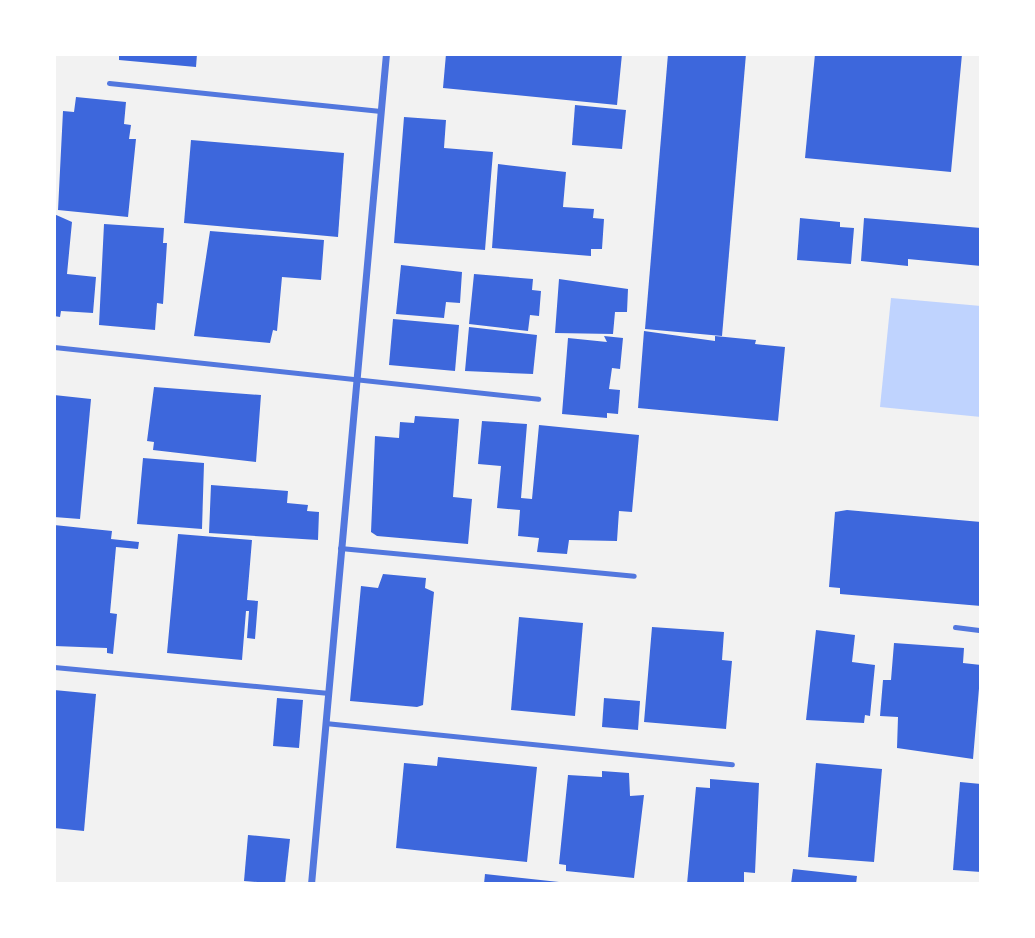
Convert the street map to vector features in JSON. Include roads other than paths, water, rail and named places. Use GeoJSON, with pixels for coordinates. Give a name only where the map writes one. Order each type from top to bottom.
{"type":"FeatureCollection","features":[{"type":"Feature","properties":{"kind":"street"},"geometry":{"type":"LineString","coordinates":[[312,884],[354,380],[386,54]]}},
{"type":"Feature","properties":{"kind":"lane"},"geometry":{"type":"LineString","coordinates":[[109,83],[381,111]]}},
{"type":"Feature","properties":{"kind":"lane"},"geometry":{"type":"LineString","coordinates":[[54,347],[538,398]]}},
{"type":"Feature","properties":{"kind":"lane"},"geometry":{"type":"LineString","coordinates":[[340,548],[634,576]]}},
{"type":"Feature","properties":{"kind":"lane"},"geometry":{"type":"LineString","coordinates":[[955,627],[981,630]]}},
{"type":"Feature","properties":{"kind":"lane"},"geometry":{"type":"LineString","coordinates":[[54,667],[329,693]]}},
{"type":"Feature","properties":{"kind":"lane"},"geometry":{"type":"LineString","coordinates":[[326,723],[732,764]]}},
{"type":"Feature","properties":{"kind":"water"},"geometry":{"type":"Polygon","coordinates":[[[891,298],[981,306],[981,417],[880,407],[891,298]]]}}]}
